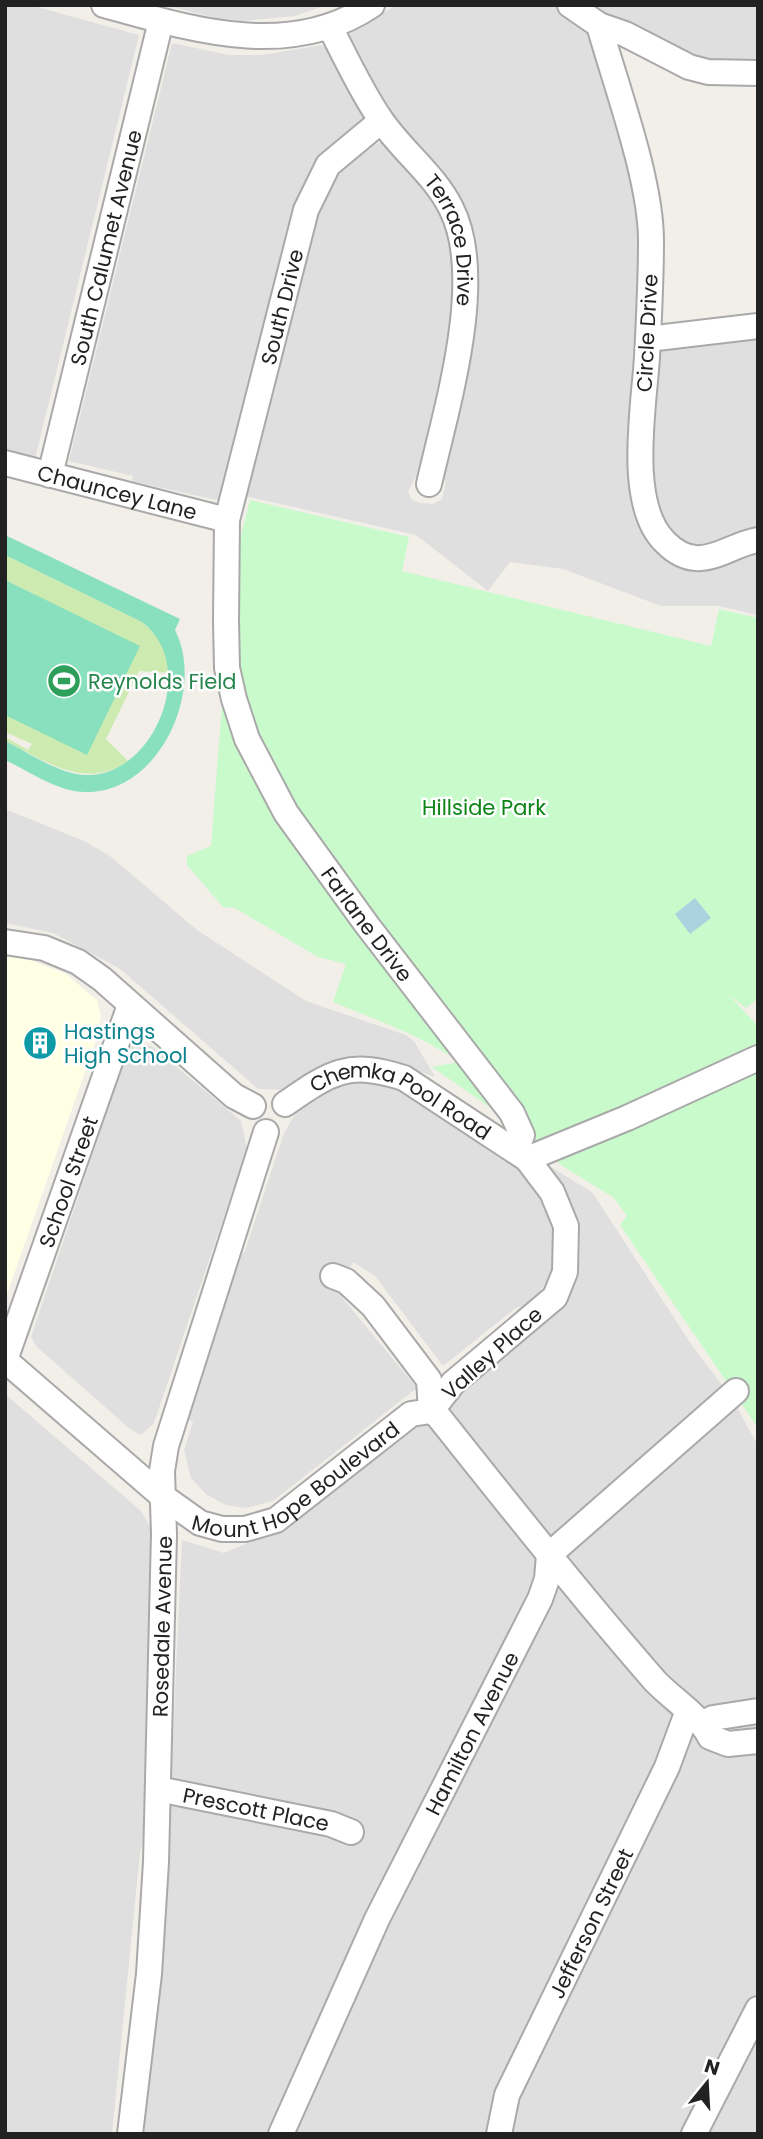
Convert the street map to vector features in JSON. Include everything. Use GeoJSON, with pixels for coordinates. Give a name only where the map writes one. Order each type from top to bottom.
{"type":"FeatureCollection","features":[{"type":"Feature","properties":{"kind":"street"},"geometry":{"type":"LineString","coordinates":[[111,6],[161,21],[232,36],[284,35],[330,27],[372,5]]}},
{"type":"Feature","properties":{"kind":"street"},"geometry":{"type":"LineString","coordinates":[[570,5],[598,25],[625,34],[689,67],[708,72],[758,73]]}},
{"type":"Feature","properties":{"kind":"street","name":"South Calumet Avenue"},"geometry":{"type":"LineString","coordinates":[[50,475],[161,21]]}},
{"type":"Feature","properties":{"kind":"street","name":"Circle Drive"},"geometry":{"type":"LineString","coordinates":[[598,25],[631,137],[651,237],[648,339],[640,442],[645,503],[663,540],[687,555],[720,556],[758,540]]}},
{"type":"Feature","properties":{"kind":"street","name":"Terrace Drive"},"geometry":{"type":"LineString","coordinates":[[330,27],[382,121],[439,188],[458,223],[464,250],[464,313],[429,484]]}},
{"type":"Feature","properties":{"kind":"street","name":"South Drive"},"geometry":{"type":"LineString","coordinates":[[227,520],[306,210],[328,165],[382,121]]}},
{"type":"Feature","properties":{"kind":"street"},"geometry":{"type":"LineString","coordinates":[[648,339],[758,326]]}},
{"type":"Feature","properties":{"kind":"street","name":"Chauncey Lane"},"geometry":{"type":"LineString","coordinates":[[5,464],[227,520]]}},
{"type":"Feature","properties":{"kind":"street","name":"Farlane Drive"},"geometry":{"type":"LineString","coordinates":[[227,520],[227,668],[247,739],[293,824],[512,1113],[522,1135],[521,1155]]}},
{"type":"Feature","properties":{"kind":"street"},"geometry":{"type":"LineString","coordinates":[[5,942],[61,953],[102,979],[234,1096],[253,1106]]}},
{"type":"Feature","properties":{"kind":"street","name":"School Street"},"geometry":{"type":"LineString","coordinates":[[5,1360],[130,1005]]}},
{"type":"Feature","properties":{"kind":"street"},"geometry":{"type":"LineString","coordinates":[[521,1155],[758,1058]]}},
{"type":"Feature","properties":{"kind":"street","name":"Chemka Pool Road"},"geometry":{"type":"LineString","coordinates":[[285,1104],[320,1080],[348,1069],[386,1072],[439,1099],[521,1155]]}},
{"type":"Feature","properties":{"kind":"street"},"geometry":{"type":"LineString","coordinates":[[266,1096],[278,1097],[285,1104],[288,1115],[283,1126],[266,1132],[255,1122],[253,1106],[266,1096]]}},
{"type":"Feature","properties":{"kind":"street","name":"Rosedale Avenue"},"geometry":{"type":"LineString","coordinates":[[130,2134],[149,1974],[158,1789],[164,1534],[162,1496],[166,1446],[266,1132]]}},
{"type":"Feature","properties":{"kind":"street","name":"Valley Place"},"geometry":{"type":"LineString","coordinates":[[430,1411],[453,1383],[555,1297],[565,1272],[568,1251],[566,1226],[552,1192],[521,1155]]}},
{"type":"Feature","properties":{"kind":"street"},"geometry":{"type":"LineString","coordinates":[[333,1276],[346,1281],[373,1306],[429,1380],[430,1411]]}},
{"type":"Feature","properties":{"kind":"street","name":"Mount Hope Boulevard"},"geometry":{"type":"LineString","coordinates":[[5,1360],[162,1496],[192,1518],[211,1526],[232,1530],[260,1527],[276,1520],[411,1413],[430,1411],[438,1416],[549,1555],[655,1681],[695,1718],[710,1737],[728,1744],[758,1741]]}},
{"type":"Feature","properties":{"kind":"street"},"geometry":{"type":"LineString","coordinates":[[549,1555],[736,1391]]}},
{"type":"Feature","properties":{"kind":"street","name":"Hamilton Avenue"},"geometry":{"type":"LineString","coordinates":[[281,2134],[377,1919],[540,1599],[547,1579],[549,1555]]}},
{"type":"Feature","properties":{"kind":"street"},"geometry":{"type":"LineString","coordinates":[[695,1718],[758,1711]]}},
{"type":"Feature","properties":{"kind":"street","name":"Jefferson Street"},"geometry":{"type":"LineString","coordinates":[[499,2134],[507,2095],[667,1767],[695,1718]]}},
{"type":"Feature","properties":{"kind":"street","name":"Prescott Place"},"geometry":{"type":"LineString","coordinates":[[158,1789],[331,1824],[351,1832]]}},
{"type":"Feature","properties":{"kind":"street"},"geometry":{"type":"LineString","coordinates":[[694,2134],[758,2009]]}},
{"type":"Feature","properties":{"kind":"shaded area"},"geometry":{"type":"Polygon","coordinates":[[[5,5],[30,5],[139,35],[35,459],[5,453],[5,5]]]}},
{"type":"Feature","properties":{"kind":"shaded area"},"geometry":{"type":"Polygon","coordinates":[[[164,5],[327,5],[295,16],[244,21],[216,18],[164,5]]]}},
{"type":"Feature","properties":{"kind":"shaded area"},"geometry":{"type":"Polygon","coordinates":[[[396,5],[556,5],[590,29],[616,108],[640,200],[643,225],[645,255],[641,354],[633,412],[636,489],[642,522],[661,552],[688,563],[730,564],[746,552],[758,549],[758,615],[719,606],[661,606],[563,569],[510,562],[488,591],[416,535],[245,496],[317,197],[344,164],[365,148],[382,142],[395,150],[443,208],[451,224],[458,254],[456,316],[437,414],[420,469],[408,491],[412,500],[421,503],[433,504],[442,499],[446,482],[438,468],[438,459],[471,306],[472,261],[463,212],[389,118],[348,43],[350,33],[396,5]]]}},
{"type":"Feature","properties":{"kind":"shaded area"},"geometry":{"type":"Polygon","coordinates":[[[583,5],[758,5],[758,65],[705,65],[583,5]]]}},
{"type":"Feature","properties":{"kind":"shaded area"},"geometry":{"type":"Polygon","coordinates":[[[172,43],[229,55],[262,55],[322,45],[335,59],[367,117],[339,148],[220,501],[132,481],[133,476],[69,461],[172,43]]]}},
{"type":"Feature","properties":{"kind":"shaded area"},"geometry":{"type":"Polygon","coordinates":[[[758,336],[758,533],[707,550],[673,541],[650,489],[658,351],[673,345],[758,336]]]}},
{"type":"Feature","properties":{"kind":"shaded area"},"geometry":{"type":"Polygon","coordinates":[[[5,809],[84,841],[110,856],[197,930],[306,1001],[406,1035],[414,1041],[435,1077],[401,1065],[338,1061],[280,1090],[258,1089],[119,968],[53,933],[5,923],[5,809]]]}},
{"type":"Feature","properties":{"kind":"shaded area"},"geometry":{"type":"Polygon","coordinates":[[[5,956],[30,960],[66,974],[97,1000],[101,1015],[98,1035],[5,1300],[5,956]]]}},
{"type":"Feature","properties":{"kind":"shaded area"},"geometry":{"type":"Polygon","coordinates":[[[140,1042],[153,1047],[241,1121],[247,1148],[154,1423],[141,1435],[130,1429],[36,1346],[31,1337],[123,1064],[133,1045],[140,1042]]]}},
{"type":"Feature","properties":{"kind":"shaded area"},"geometry":{"type":"Polygon","coordinates":[[[357,1080],[384,1083],[398,1088],[521,1170],[536,1189],[555,1224],[551,1276],[528,1308],[517,1307],[443,1366],[375,1276],[353,1262],[349,1270],[330,1283],[417,1388],[273,1501],[246,1508],[226,1505],[207,1495],[191,1478],[184,1450],[193,1422],[186,1418],[234,1263],[245,1251],[284,1133],[299,1108],[324,1088],[357,1080]]]}},
{"type":"Feature","properties":{"kind":"shaded area"},"geometry":{"type":"Polygon","coordinates":[[[546,1164],[592,1192],[693,1347],[732,1398],[758,1446],[758,2134],[144,2134],[172,1759],[182,1540],[224,1553],[284,1527],[463,1388],[567,1300],[579,1263],[580,1222],[546,1164]]]}},
{"type":"Feature","properties":{"kind":"shaded area"},"geometry":{"type":"Polygon","coordinates":[[[5,1394],[141,1511],[151,1528],[145,1831],[140,1853],[112,2134],[5,2134],[5,1394]]]}},
{"type":"Feature","properties":{"kind":"green space","name":"Hillside Park"},"geometry":{"type":"Polygon","coordinates":[[[250,500],[409,537],[402,571],[711,646],[719,609],[758,618],[758,998],[746,1008],[728,994],[758,1026],[758,1428],[620,1225],[627,1216],[614,1198],[561,1165],[526,1132],[432,1067],[459,1062],[414,1036],[333,1002],[346,964],[318,957],[235,908],[223,907],[187,865],[187,856],[211,846],[235,537],[240,539],[250,500]]]}},
{"type":"Feature","properties":{"kind":"green space"},"geometry":{"type":"Polygon","coordinates":[[[5,535],[180,619],[175,630],[183,654],[184,681],[180,708],[169,734],[154,757],[135,776],[111,788],[85,792],[54,785],[5,760],[5,741],[68,772],[89,775],[113,770],[133,757],[150,737],[162,714],[168,689],[167,664],[159,641],[142,622],[5,555],[5,535]]]}},
{"type":"Feature","properties":{"kind":"green space","name":"Reynolds Field"},"geometry":{"type":"Polygon","coordinates":[[[5,555],[142,622],[163,642],[169,673],[139,671],[106,739],[128,761],[112,770],[81,773],[66,770],[5,741],[5,737],[28,750],[32,744],[5,732],[5,555]]]}},
{"type":"Feature","properties":{"kind":"green space","name":"Reynolds Field"},"geometry":{"type":"Polygon","coordinates":[[[5,580],[140,646],[87,755],[5,715],[5,580]]]}},
{"type":"Feature","properties":{"kind":"water"},"geometry":{"type":"Polygon","coordinates":[[[695,898],[711,918],[690,934],[675,914],[695,898]]]}},
{"type":"Feature","properties":{"kind":"place","name":"Reynolds Field"},"geometry":{"type":"Point","coordinates":[64,681]}},
{"type":"Feature","properties":{"kind":"place","name":"Hastings High School"},"geometry":{"type":"Point","coordinates":[40,1043]}}]}
